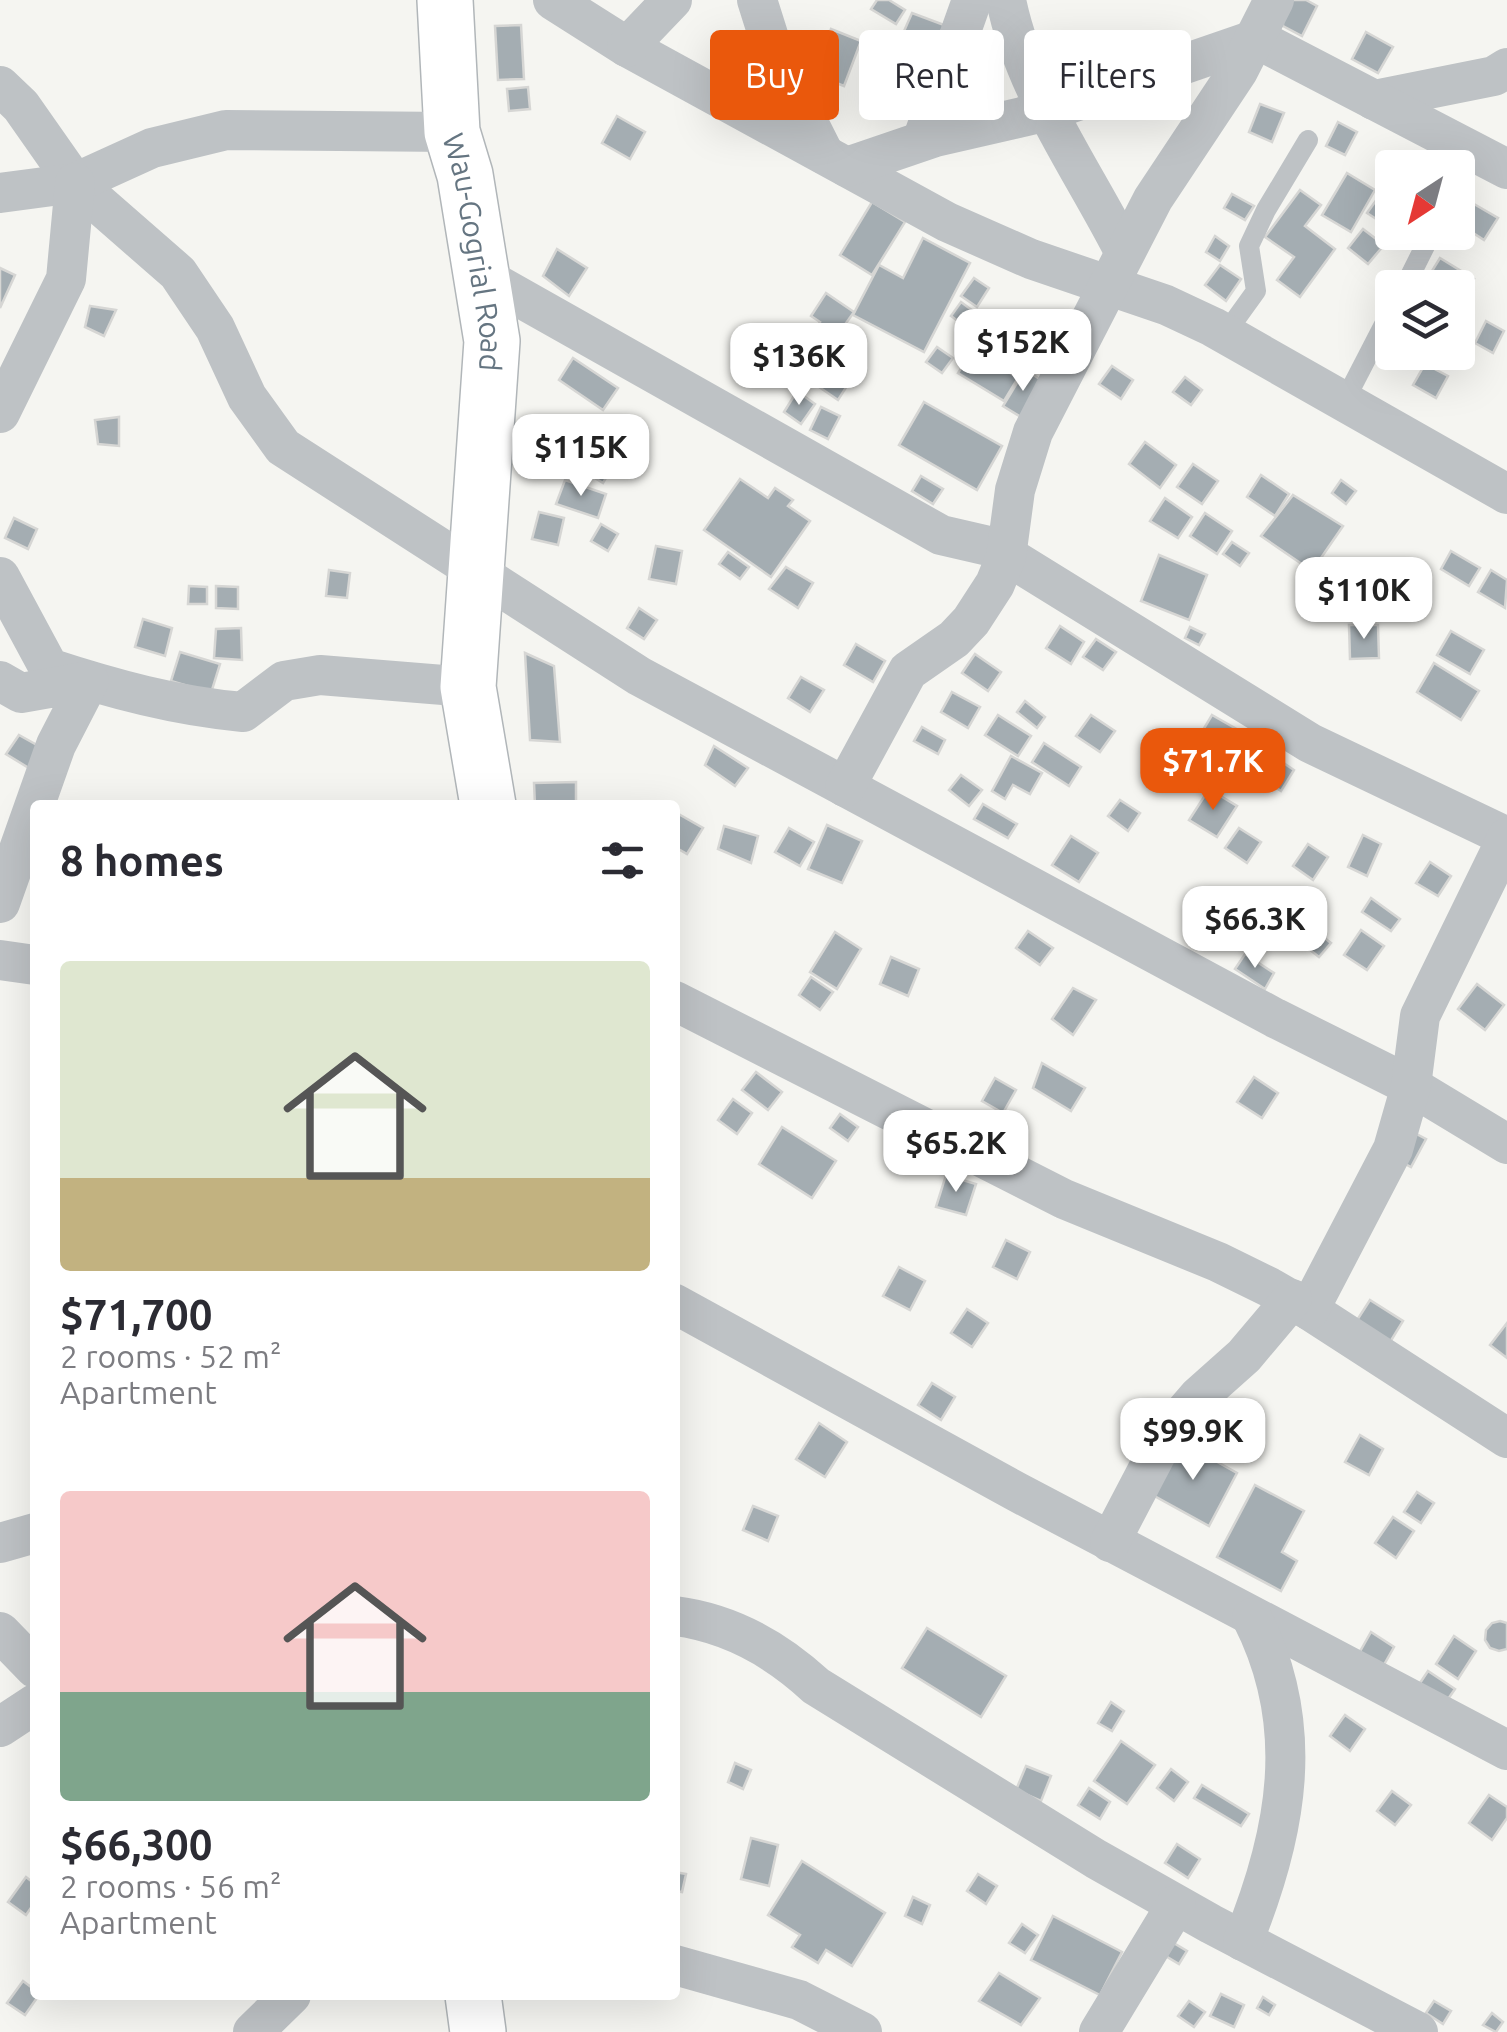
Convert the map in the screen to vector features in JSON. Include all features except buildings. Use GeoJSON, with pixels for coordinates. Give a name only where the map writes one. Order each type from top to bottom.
{"type":"FeatureCollection","features":[{"type":"Feature","properties":{"kind":"main road","name":"Wau-Gogrial Road"},"geometry":{"type":"LineString","coordinates":[[445,0],[452,132],[465,175],[492,341],[468,688],[487,800]]}},
{"type":"Feature","properties":{"kind":"main road"},"geometry":{"type":"LineString","coordinates":[[474,2000],[478,2032]]}},
{"type":"Feature","properties":{"kind":"street"},"geometry":{"type":"LineString","coordinates":[[553,0],[626,47],[992,244],[1116,267],[1166,305],[1225,334],[1507,494]]}},
{"type":"Feature","properties":{"kind":"street"},"geometry":{"type":"LineString","coordinates":[[626,47],[672,0]]}},
{"type":"Feature","properties":{"kind":"street"},"geometry":{"type":"LineString","coordinates":[[757,0],[775,56],[836,161]]}},
{"type":"Feature","properties":{"kind":"street"},"geometry":{"type":"LineString","coordinates":[[922,142],[972,0]]}},
{"type":"Feature","properties":{"kind":"street"},"geometry":{"type":"LineString","coordinates":[[1006,0],[1024,61]]}},
{"type":"Feature","properties":{"kind":"street"},"geometry":{"type":"LineString","coordinates":[[845,787],[908,671],[954,639],[995,584],[1006,558],[1015,490],[1033,432],[1116,267],[1184,149],[1257,39],[1274,0]]}},
{"type":"Feature","properties":{"kind":"street"},"geometry":{"type":"LineString","coordinates":[[1191,61],[1257,39],[1507,169]]}},
{"type":"Feature","properties":{"kind":"street"},"geometry":{"type":"LineString","coordinates":[[1374,100],[1494,76],[1507,68]]}},
{"type":"Feature","properties":{"kind":"street"},"geometry":{"type":"LineString","coordinates":[[0,86],[21,106],[75,183],[178,273],[215,328],[248,397],[283,448],[639,676],[1275,1018],[1411,1086],[1507,1144]]}},
{"type":"Feature","properties":{"kind":"street"},"geometry":{"type":"LineString","coordinates":[[836,161],[1024,116]]}},
{"type":"Feature","properties":{"kind":"street"},"geometry":{"type":"LineString","coordinates":[[1052,120],[1116,267]]}},
{"type":"Feature","properties":{"kind":"street"},"geometry":{"type":"LineString","coordinates":[[0,192],[75,183],[152,148],[226,130],[452,132]]}},
{"type":"Feature","properties":{"kind":"street"},"geometry":{"type":"LineString","coordinates":[[0,413],[66,278],[75,183]]}},
{"type":"Feature","properties":{"kind":"street"},"geometry":{"type":"LineString","coordinates":[[482,276],[941,535],[993,547],[1310,743],[1507,837],[1428,995],[1418,1027],[1411,1086],[1392,1149],[1300,1304],[1198,1397],[1167,1433],[1110,1542]]}},
{"type":"Feature","properties":{"kind":"street"},"geometry":{"type":"LineString","coordinates":[[0,576],[49,668],[119,691],[243,712],[284,681],[320,675],[468,688]]}},
{"type":"Feature","properties":{"kind":"street"},"geometry":{"type":"LineString","coordinates":[[0,681],[21,693],[89,681]]}},
{"type":"Feature","properties":{"kind":"street"},"geometry":{"type":"LineString","coordinates":[[36,800],[56,744],[89,681]]}},
{"type":"Feature","properties":{"kind":"street"},"geometry":{"type":"LineString","coordinates":[[0,903],[30,818]]}},
{"type":"Feature","properties":{"kind":"street"},"geometry":{"type":"LineString","coordinates":[[0,960],[30,964]]}},
{"type":"Feature","properties":{"kind":"street"},"geometry":{"type":"LineString","coordinates":[[680,1004],[1064,1199],[1218,1262],[1300,1304],[1507,1438]]}},
{"type":"Feature","properties":{"kind":"street"},"geometry":{"type":"LineString","coordinates":[[680,1307],[1110,1542],[1507,1750]]}},
{"type":"Feature","properties":{"kind":"street"},"geometry":{"type":"LineString","coordinates":[[0,1543],[30,1534]]}},
{"type":"Feature","properties":{"kind":"street"},"geometry":{"type":"LineString","coordinates":[[680,1617],[727,1628],[757,1642],[788,1661],[816,1686],[966,1782],[1176,1905],[1418,2032]]}},
{"type":"Feature","properties":{"kind":"street"},"geometry":{"type":"LineString","coordinates":[[1243,1940],[1272,1859],[1287,1750],[1275,1672],[1252,1618]]}},
{"type":"Feature","properties":{"kind":"street"},"geometry":{"type":"LineString","coordinates":[[0,1632],[30,1663]]}},
{"type":"Feature","properties":{"kind":"street"},"geometry":{"type":"LineString","coordinates":[[0,1727],[30,1707]]}},
{"type":"Feature","properties":{"kind":"street"},"geometry":{"type":"LineString","coordinates":[[1099,2032],[1176,1905]]}},
{"type":"Feature","properties":{"kind":"street"},"geometry":{"type":"LineString","coordinates":[[680,1966],[800,2000],[862,2032]]}},
{"type":"Feature","properties":{"kind":"street"},"geometry":{"type":"LineString","coordinates":[[253,2032],[287,2000]]}},
{"type":"Feature","properties":{"kind":"lane"},"geometry":{"type":"LineString","coordinates":[[1225,334],[1256,291],[1249,246],[1308,140]]}},
{"type":"Feature","properties":{"kind":"lane"},"geometry":{"type":"LineString","coordinates":[[1344,402],[1375,342]]}}]}
